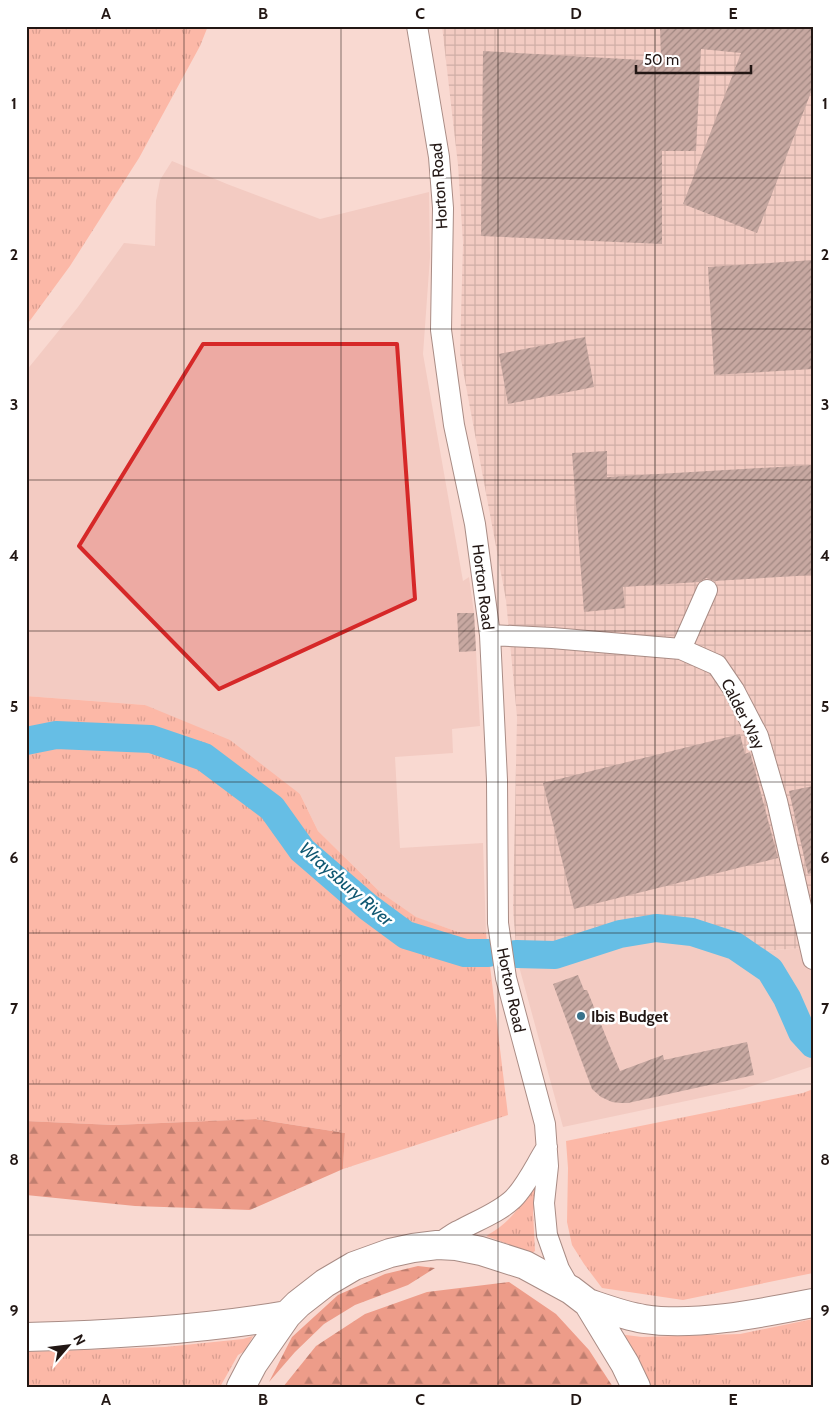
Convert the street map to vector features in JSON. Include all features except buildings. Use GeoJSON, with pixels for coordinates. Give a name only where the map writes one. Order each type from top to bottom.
{"type":"FeatureCollection","features":[{"type":"Feature","properties":{"kind":"highway"},"geometry":{"type":"LineString","coordinates":[[241,1387],[253,1364],[287,1315],[319,1288],[354,1266],[390,1253],[437,1245],[456,1246],[481,1251],[525,1265],[580,1297],[621,1314],[643,1319],[663,1321],[732,1317],[813,1304]]}},
{"type":"Feature","properties":{"kind":"highway"},"geometry":{"type":"LineString","coordinates":[[580,1297],[625,1364],[636,1387]]}},
{"type":"Feature","properties":{"kind":"highway"},"geometry":{"type":"LineString","coordinates":[[26,1337],[119,1334],[246,1322],[287,1315]]}},
{"type":"Feature","properties":{"kind":"street","name":"Horton Road"},"geometry":{"type":"LineString","coordinates":[[418,26],[439,157],[443,208],[441,330],[454,425],[475,524],[490,635],[497,783],[498,923],[506,978],[545,1124],[548,1166],[544,1203],[547,1236],[559,1269],[580,1297]]}},
{"type":"Feature","properties":{"kind":"street"},"geometry":{"type":"LineString","coordinates":[[680,649],[707,590]]}},
{"type":"Feature","properties":{"kind":"street","name":"Calder Way"},"geometry":{"type":"LineString","coordinates":[[490,635],[680,649],[717,665],[734,690],[758,736],[777,801],[813,959]]}},
{"type":"Feature","properties":{"kind":"street"},"geometry":{"type":"LineString","coordinates":[[437,1245],[458,1230],[481,1220],[513,1199],[523,1187],[547,1147]]}},
{"type":"Feature","properties":{"kind":"highlighted area"},"geometry":{"type":"Polygon","coordinates":[[[203,344],[397,344],[415,599],[219,689],[79,546],[203,344]]]}},
{"type":"Feature","properties":{"kind":"shaded area"},"geometry":{"type":"Polygon","coordinates":[[[442,26],[813,26],[813,980],[803,948],[737,953],[682,936],[664,936],[578,958],[517,959],[513,909],[517,717],[506,600],[460,354],[463,243],[458,165],[442,26]]]}},
{"type":"Feature","properties":{"kind":"shaded area"},"geometry":{"type":"Polygon","coordinates":[[[172,161],[320,219],[429,192],[430,257],[423,354],[463,581],[469,577],[474,613],[480,726],[452,729],[453,753],[395,757],[400,848],[483,843],[486,933],[458,932],[415,917],[380,892],[318,831],[300,794],[145,705],[26,696],[26,371],[78,307],[124,243],[155,246],[156,201],[160,180],[172,161]]]}},
{"type":"Feature","properties":{"kind":"shaded area"},"geometry":{"type":"Polygon","coordinates":[[[664,936],[682,936],[737,953],[804,948],[813,980],[813,1066],[743,1089],[563,1127],[517,959],[578,958],[664,936]]]}},
{"type":"Feature","properties":{"kind":"green space"},"geometry":{"type":"Polygon","coordinates":[[[26,26],[208,26],[200,46],[139,158],[70,266],[26,326],[26,26]]]}},
{"type":"Feature","properties":{"kind":"green space"},"geometry":{"type":"Polygon","coordinates":[[[26,696],[145,705],[230,740],[300,794],[318,831],[380,892],[416,917],[458,932],[486,933],[508,1115],[343,1169],[345,1133],[256,1119],[114,1125],[26,1121],[26,696]]]}},
{"type":"Feature","properties":{"kind":"green space"},"geometry":{"type":"Polygon","coordinates":[[[813,1089],[813,1273],[683,1300],[602,1288],[572,1245],[567,1222],[568,1168],[566,1141],[803,1093],[813,1089]]]}},
{"type":"Feature","properties":{"kind":"green space"},"geometry":{"type":"Polygon","coordinates":[[[256,1119],[345,1133],[343,1169],[250,1210],[135,1206],[26,1195],[26,1121],[114,1125],[256,1119]]]}},
{"type":"Feature","properties":{"kind":"green space"},"geometry":{"type":"Polygon","coordinates":[[[543,1163],[533,1212],[535,1251],[532,1253],[486,1236],[506,1222],[521,1205],[543,1163]]]}},
{"type":"Feature","properties":{"kind":"green space"},"geometry":{"type":"Polygon","coordinates":[[[418,1266],[435,1268],[408,1285],[355,1305],[324,1324],[295,1352],[269,1382],[292,1337],[338,1295],[385,1274],[418,1266]]]}},
{"type":"Feature","properties":{"kind":"green space"},"geometry":{"type":"Polygon","coordinates":[[[509,1282],[556,1314],[589,1350],[613,1387],[283,1387],[316,1346],[365,1314],[427,1292],[509,1282]]]}},
{"type":"Feature","properties":{"kind":"green space"},"geometry":{"type":"Polygon","coordinates":[[[813,1319],[813,1387],[651,1387],[618,1334],[642,1337],[740,1334],[813,1319]]]}},
{"type":"Feature","properties":{"kind":"green space"},"geometry":{"type":"Polygon","coordinates":[[[253,1336],[245,1351],[238,1355],[220,1387],[26,1387],[26,1352],[165,1347],[243,1339],[253,1336]]]}},
{"type":"Feature","properties":{"kind":"waterway","name":"Wraysbury River"},"geometry":{"type":"LineString","coordinates":[[26,741],[56,735],[151,739],[204,757],[272,808],[302,850],[368,907],[406,935],[465,953],[488,953]]}},
{"type":"Feature","properties":{"kind":"waterway","name":"Wraysbury River"},"geometry":{"type":"LineString","coordinates":[[516,954],[555,955],[620,934],[656,928],[692,932],[735,946],[770,970],[787,998],[802,1032],[813,1044]]}},
{"type":"Feature","properties":{"kind":"place","name":"Ibis Budget"},"geometry":{"type":"Point","coordinates":[581,1016]}}]}
